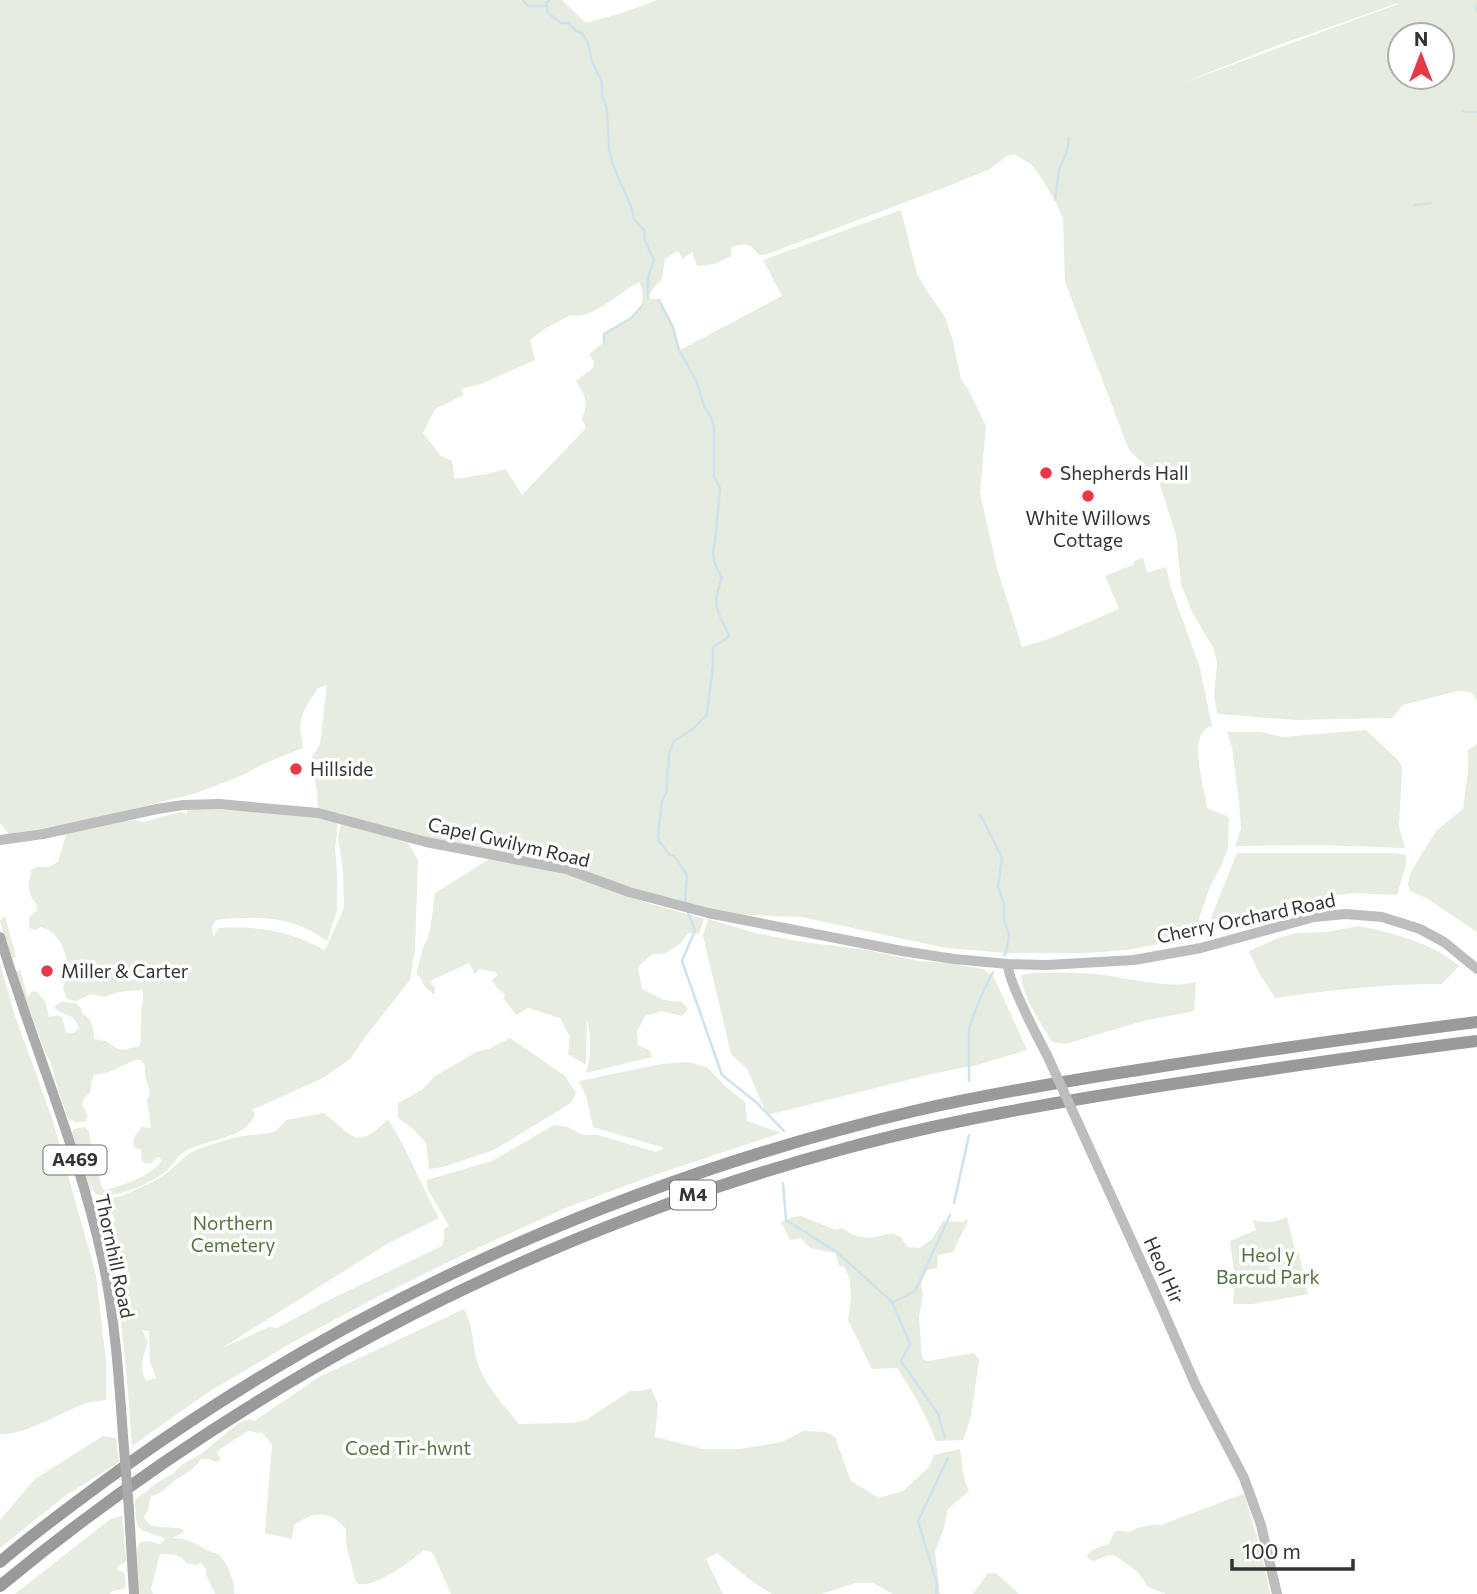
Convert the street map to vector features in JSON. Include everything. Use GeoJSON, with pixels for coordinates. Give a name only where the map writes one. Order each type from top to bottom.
{"type":"FeatureCollection","features":[{"type":"Feature","properties":{"kind":"highway","name":"M4"},"geometry":{"type":"LineString","coordinates":[[0,1562],[49,1522],[163,1439],[275,1368],[429,1284],[491,1254],[621,1200],[715,1167],[811,1138],[960,1101],[1205,1059],[1477,1021]]}},
{"type":"Feature","properties":{"kind":"highway","name":"M4"},"geometry":{"type":"LineString","coordinates":[[0,1586],[79,1523],[154,1469],[309,1370],[482,1279],[652,1209],[786,1164],[962,1120],[1093,1096],[1477,1041]]}},
{"type":"Feature","properties":{"kind":"main road","name":"Thornhill Road"},"geometry":{"type":"LineString","coordinates":[[0,937],[65,1128],[103,1263],[114,1335],[134,1594]]}},
{"type":"Feature","properties":{"kind":"street","name":"Capel Gwilym Road"},"geometry":{"type":"LineString","coordinates":[[0,840],[43,834],[183,804],[219,804],[318,813],[426,842],[554,866],[629,892],[708,913],[902,951],[1008,964]]}},
{"type":"Feature","properties":{"kind":"street","name":"Cherry Orchard Road"},"geometry":{"type":"LineString","coordinates":[[1008,964],[1092,963],[1163,956],[1235,940],[1302,920],[1346,914],[1382,917],[1420,929],[1444,942],[1477,968]]}},
{"type":"Feature","properties":{"kind":"street","name":"Heol Hir"},"geometry":{"type":"LineString","coordinates":[[1008,964],[1013,982],[1186,1363],[1244,1478],[1261,1525],[1278,1594]]}},
{"type":"Feature","properties":{"kind":"green space"},"geometry":{"type":"Polygon","coordinates":[[[0,0],[562,0],[586,23],[658,0],[1477,0],[1477,7],[1474,7],[1477,8],[1477,701],[1471,692],[1457,691],[1403,705],[1392,718],[1295,720],[1217,713],[1214,696],[1217,664],[1214,649],[1192,612],[1181,584],[1176,535],[1158,479],[1129,450],[1065,282],[1063,219],[1056,202],[1031,164],[1014,154],[990,169],[956,183],[765,255],[759,255],[750,246],[741,245],[732,247],[731,256],[715,264],[697,266],[692,252],[683,259],[678,251],[665,259],[662,279],[648,298],[659,300],[673,327],[680,350],[782,296],[763,260],[901,210],[917,274],[945,317],[961,379],[986,426],[980,493],[997,568],[1022,647],[1049,639],[1119,609],[1105,576],[1143,558],[1147,573],[1166,567],[1200,668],[1212,726],[1204,731],[1198,748],[1207,808],[1229,817],[1228,848],[1210,887],[1192,938],[1127,950],[1086,953],[1006,953],[946,948],[801,917],[729,914],[318,811],[317,790],[310,761],[320,744],[327,685],[318,688],[302,716],[303,748],[197,793],[85,821],[9,834],[0,823],[0,0]],[[1398,4],[1273,47],[1180,84],[1398,4]],[[639,282],[597,310],[579,316],[571,315],[530,340],[535,360],[481,384],[461,389],[464,395],[435,409],[423,433],[441,456],[452,461],[455,479],[506,469],[522,495],[586,428],[582,419],[585,400],[576,381],[593,368],[594,362],[589,354],[604,342],[604,334],[628,319],[639,308],[642,292],[639,282]]]}},
{"type":"Feature","properties":{"kind":"green space"},"geometry":{"type":"Polygon","coordinates":[[[1366,730],[1399,761],[1402,768],[1399,827],[1405,848],[1235,846],[1241,829],[1232,747],[1227,732],[1261,732],[1282,737],[1366,730]]]}},
{"type":"Feature","properties":{"kind":"green space"},"geometry":{"type":"Polygon","coordinates":[[[1477,744],[1477,932],[1426,898],[1410,891],[1408,884],[1410,874],[1437,830],[1463,809],[1468,750],[1477,744]]]}},
{"type":"Feature","properties":{"kind":"green space"},"geometry":{"type":"Polygon","coordinates":[[[189,808],[299,814],[338,822],[335,849],[337,911],[327,941],[300,926],[261,918],[216,920],[212,927],[213,937],[219,928],[261,929],[286,934],[325,950],[344,908],[343,870],[338,837],[341,823],[406,840],[418,860],[415,950],[410,980],[350,1059],[323,1078],[252,1110],[255,1114],[243,1129],[184,1152],[167,1170],[150,1181],[124,1192],[98,1195],[89,1179],[91,1193],[72,1132],[74,1129],[85,1127],[89,1131],[104,1190],[144,1176],[161,1161],[160,1157],[155,1158],[152,1163],[146,1164],[142,1161],[141,1150],[134,1147],[134,1139],[140,1129],[151,1128],[147,1099],[150,1095],[145,1066],[141,1060],[135,1060],[109,1072],[94,1075],[90,1093],[82,1104],[88,1117],[85,1122],[71,1119],[71,1122],[15,972],[20,970],[28,998],[31,992],[36,991],[46,1002],[49,1017],[62,1017],[66,1033],[79,1029],[77,1023],[72,1017],[55,1008],[56,1005],[61,1002],[76,1003],[92,1024],[94,1039],[106,1041],[122,1050],[140,1046],[143,993],[142,990],[119,992],[104,997],[91,994],[76,1001],[67,999],[63,986],[68,979],[68,971],[63,947],[48,930],[40,927],[36,930],[29,928],[29,918],[37,910],[37,904],[29,890],[32,873],[30,871],[58,862],[67,832],[111,823],[135,820],[144,822],[180,812],[186,814],[189,808]]]}},
{"type":"Feature","properties":{"kind":"green space"},"geometry":{"type":"Polygon","coordinates":[[[1237,853],[1392,853],[1406,855],[1406,865],[1397,895],[1353,893],[1324,897],[1208,932],[1209,923],[1237,853]]]}},
{"type":"Feature","properties":{"kind":"green space"},"geometry":{"type":"Polygon","coordinates":[[[491,858],[562,873],[704,919],[699,934],[688,933],[680,944],[666,953],[651,955],[638,967],[642,989],[664,1000],[682,1002],[688,1009],[682,1016],[662,1011],[645,1016],[637,1032],[638,1045],[649,1050],[652,1057],[586,1073],[590,1047],[587,1020],[586,1065],[568,1054],[570,1037],[560,1018],[528,1008],[516,1015],[503,998],[505,995],[492,980],[497,976],[496,972],[479,969],[475,974],[469,963],[430,981],[432,986],[435,986],[434,995],[423,984],[417,971],[430,931],[435,893],[491,858]]]}},
{"type":"Feature","properties":{"kind":"green space"},"geometry":{"type":"Polygon","coordinates":[[[5,916],[16,957],[11,959],[0,921],[5,916]]]}},
{"type":"Feature","properties":{"kind":"green space"},"geometry":{"type":"Polygon","coordinates":[[[708,919],[755,933],[796,941],[983,969],[994,977],[1027,1050],[977,1065],[767,1115],[747,1069],[731,1054],[703,936],[708,919]]]}},
{"type":"Feature","properties":{"kind":"green space"},"geometry":{"type":"Polygon","coordinates":[[[1359,926],[1425,945],[1459,966],[1442,984],[1358,988],[1275,998],[1249,951],[1296,933],[1326,932],[1359,926]]]}},
{"type":"Feature","properties":{"kind":"green space"},"geometry":{"type":"Polygon","coordinates":[[[0,963],[14,1013],[52,1118],[96,1275],[106,1361],[106,1400],[87,1403],[10,1434],[0,1434],[0,963]]]}},
{"type":"Feature","properties":{"kind":"green space"},"geometry":{"type":"Polygon","coordinates":[[[1095,974],[1163,984],[1196,982],[1194,1011],[1143,1021],[1065,1044],[1052,1042],[1024,991],[1021,975],[1095,974]]]}},
{"type":"Feature","properties":{"kind":"green space"},"geometry":{"type":"Polygon","coordinates":[[[510,1038],[565,1076],[576,1093],[571,1103],[494,1150],[429,1169],[426,1143],[398,1118],[398,1103],[422,1090],[435,1076],[478,1051],[489,1049],[510,1038]]]}},
{"type":"Feature","properties":{"kind":"green space","name":"Northern Cemetery"},"geometry":{"type":"Polygon","coordinates":[[[687,1062],[707,1067],[745,1102],[747,1121],[781,1133],[657,1174],[563,1209],[469,1252],[293,1342],[207,1393],[132,1446],[122,1336],[104,1227],[115,1221],[107,1199],[122,1196],[154,1181],[198,1149],[236,1137],[276,1131],[286,1120],[324,1113],[355,1137],[368,1135],[389,1121],[439,1218],[387,1244],[222,1348],[269,1327],[277,1328],[442,1246],[444,1229],[449,1226],[427,1188],[427,1180],[492,1161],[554,1125],[568,1127],[583,1135],[598,1135],[656,1152],[664,1148],[593,1127],[586,1096],[579,1081],[661,1064],[687,1062]],[[142,1330],[148,1342],[142,1366],[146,1381],[156,1378],[150,1362],[149,1331],[142,1330]]]}},
{"type":"Feature","properties":{"kind":"green space"},"geometry":{"type":"Polygon","coordinates":[[[801,1216],[836,1230],[842,1228],[861,1237],[892,1233],[901,1237],[907,1247],[920,1248],[932,1239],[943,1221],[968,1221],[953,1252],[938,1255],[937,1268],[927,1270],[921,1285],[923,1294],[919,1317],[922,1358],[927,1361],[974,1353],[979,1360],[971,1417],[963,1440],[936,1441],[919,1404],[897,1368],[872,1369],[848,1320],[850,1280],[844,1266],[840,1267],[835,1253],[810,1248],[801,1238],[790,1240],[781,1222],[801,1216]]]}},
{"type":"Feature","properties":{"kind":"green space","name":"Heol y Barcud Park"},"geometry":{"type":"Polygon","coordinates":[[[1287,1217],[1294,1246],[1299,1253],[1308,1294],[1253,1304],[1233,1304],[1235,1278],[1230,1241],[1256,1230],[1253,1220],[1270,1222],[1287,1217]]]}},
{"type":"Feature","properties":{"kind":"green space","name":"Coed Tir-hwnt"},"geometry":{"type":"Polygon","coordinates":[[[464,1309],[483,1376],[519,1424],[572,1423],[586,1420],[630,1391],[651,1388],[658,1404],[655,1437],[703,1449],[740,1449],[782,1442],[803,1431],[826,1432],[835,1437],[851,1481],[879,1498],[903,1491],[929,1467],[934,1455],[960,1449],[964,1478],[969,1491],[948,1509],[935,1552],[940,1594],[893,1594],[873,1583],[855,1583],[821,1594],[772,1594],[717,1553],[706,1559],[723,1594],[451,1594],[433,1553],[424,1550],[381,1579],[372,1583],[356,1583],[346,1544],[346,1529],[334,1518],[315,1515],[302,1520],[294,1525],[292,1539],[265,1533],[272,1445],[261,1431],[248,1431],[220,1449],[217,1453],[221,1458],[217,1462],[201,1459],[162,1491],[151,1495],[144,1517],[151,1525],[182,1529],[184,1532],[173,1538],[188,1540],[219,1554],[231,1575],[234,1594],[215,1594],[201,1563],[186,1563],[178,1556],[160,1554],[151,1589],[153,1594],[138,1594],[137,1549],[140,1542],[160,1544],[165,1539],[137,1525],[135,1500],[239,1423],[249,1419],[254,1421],[319,1377],[464,1309]]]}},
{"type":"Feature","properties":{"kind":"green space"},"geometry":{"type":"Polygon","coordinates":[[[103,1436],[116,1438],[119,1462],[65,1496],[0,1548],[0,1520],[35,1479],[103,1436]]]}},
{"type":"Feature","properties":{"kind":"green space"},"geometry":{"type":"Polygon","coordinates":[[[1243,1494],[1261,1552],[1270,1594],[1166,1594],[1148,1587],[1139,1573],[1116,1556],[1109,1555],[1093,1561],[1087,1556],[1094,1549],[1109,1544],[1116,1532],[1161,1525],[1243,1494]]]}},
{"type":"Feature","properties":{"kind":"green space"},"geometry":{"type":"Polygon","coordinates":[[[122,1515],[126,1562],[118,1566],[117,1570],[124,1572],[124,1589],[109,1594],[15,1594],[109,1520],[122,1515]]]}},
{"type":"Feature","properties":{"kind":"green space"},"geometry":{"type":"Polygon","coordinates":[[[988,1573],[996,1573],[1019,1594],[973,1594],[988,1573]]]}},
{"type":"Feature","properties":{"kind":"waterway"},"geometry":{"type":"LineString","coordinates":[[523,0],[528,6],[544,6]]}},
{"type":"Feature","properties":{"kind":"waterway"},"geometry":{"type":"LineString","coordinates":[[550,0],[546,3],[548,13],[582,33],[602,82],[613,165],[634,219],[644,230],[645,241],[654,260],[648,278],[648,298]]}},
{"type":"Feature","properties":{"kind":"waterway"},"geometry":{"type":"LineString","coordinates":[[1475,5],[1477,10]]}},
{"type":"Feature","properties":{"kind":"waterway"},"geometry":{"type":"LineString","coordinates":[[1462,111],[1477,112]]}},
{"type":"Feature","properties":{"kind":"waterway"},"geometry":{"type":"LineString","coordinates":[[1055,200],[1059,170],[1069,138]]}},
{"type":"Feature","properties":{"kind":"waterway"},"geometry":{"type":"LineString","coordinates":[[1415,205],[1431,203]]}},
{"type":"Feature","properties":{"kind":"waterway"},"geometry":{"type":"LineString","coordinates":[[659,300],[673,327],[679,350],[696,380],[714,428],[714,476],[720,488],[713,556],[722,578],[716,602],[729,635],[713,647],[707,714],[693,729],[674,741],[669,754],[667,791],[662,801],[658,836],[659,841],[669,854],[675,857],[687,875],[685,904]]}},
{"type":"Feature","properties":{"kind":"waterway"},"geometry":{"type":"LineString","coordinates":[[604,342],[604,334],[631,318],[641,307]]}},
{"type":"Feature","properties":{"kind":"waterway"},"geometry":{"type":"LineString","coordinates":[[980,814],[1002,858],[998,887],[1004,904],[1004,919],[1009,936],[1004,955]]}},
{"type":"Feature","properties":{"kind":"waterway"},"geometry":{"type":"LineString","coordinates":[[688,913],[695,930],[682,961],[722,1075],[757,1103],[784,1131]]}},
{"type":"Feature","properties":{"kind":"waterway"},"geometry":{"type":"LineString","coordinates":[[969,1081],[969,1028],[993,972]]}},
{"type":"Feature","properties":{"kind":"waterway"},"geometry":{"type":"LineString","coordinates":[[954,1203],[969,1135]]}},
{"type":"Feature","properties":{"kind":"waterway"},"geometry":{"type":"LineString","coordinates":[[783,1183],[786,1220],[838,1253],[892,1302],[910,1344],[901,1361],[938,1414],[945,1438]]}},
{"type":"Feature","properties":{"kind":"waterway"},"geometry":{"type":"LineString","coordinates":[[893,1302],[915,1291],[950,1215]]}},
{"type":"Feature","properties":{"kind":"waterway"},"geometry":{"type":"LineString","coordinates":[[936,1594],[937,1584],[918,1521],[948,1458]]}},
{"type":"Feature","properties":{"kind":"place","name":"Shepherds Hall"},"geometry":{"type":"Point","coordinates":[1046,473]}},
{"type":"Feature","properties":{"kind":"place","name":"White Willows Cottage"},"geometry":{"type":"Point","coordinates":[1088,496]}},
{"type":"Feature","properties":{"kind":"place","name":"Hillside"},"geometry":{"type":"Point","coordinates":[296,769]}},
{"type":"Feature","properties":{"kind":"place","name":"Miller & Carter"},"geometry":{"type":"Point","coordinates":[47,971]}}]}
